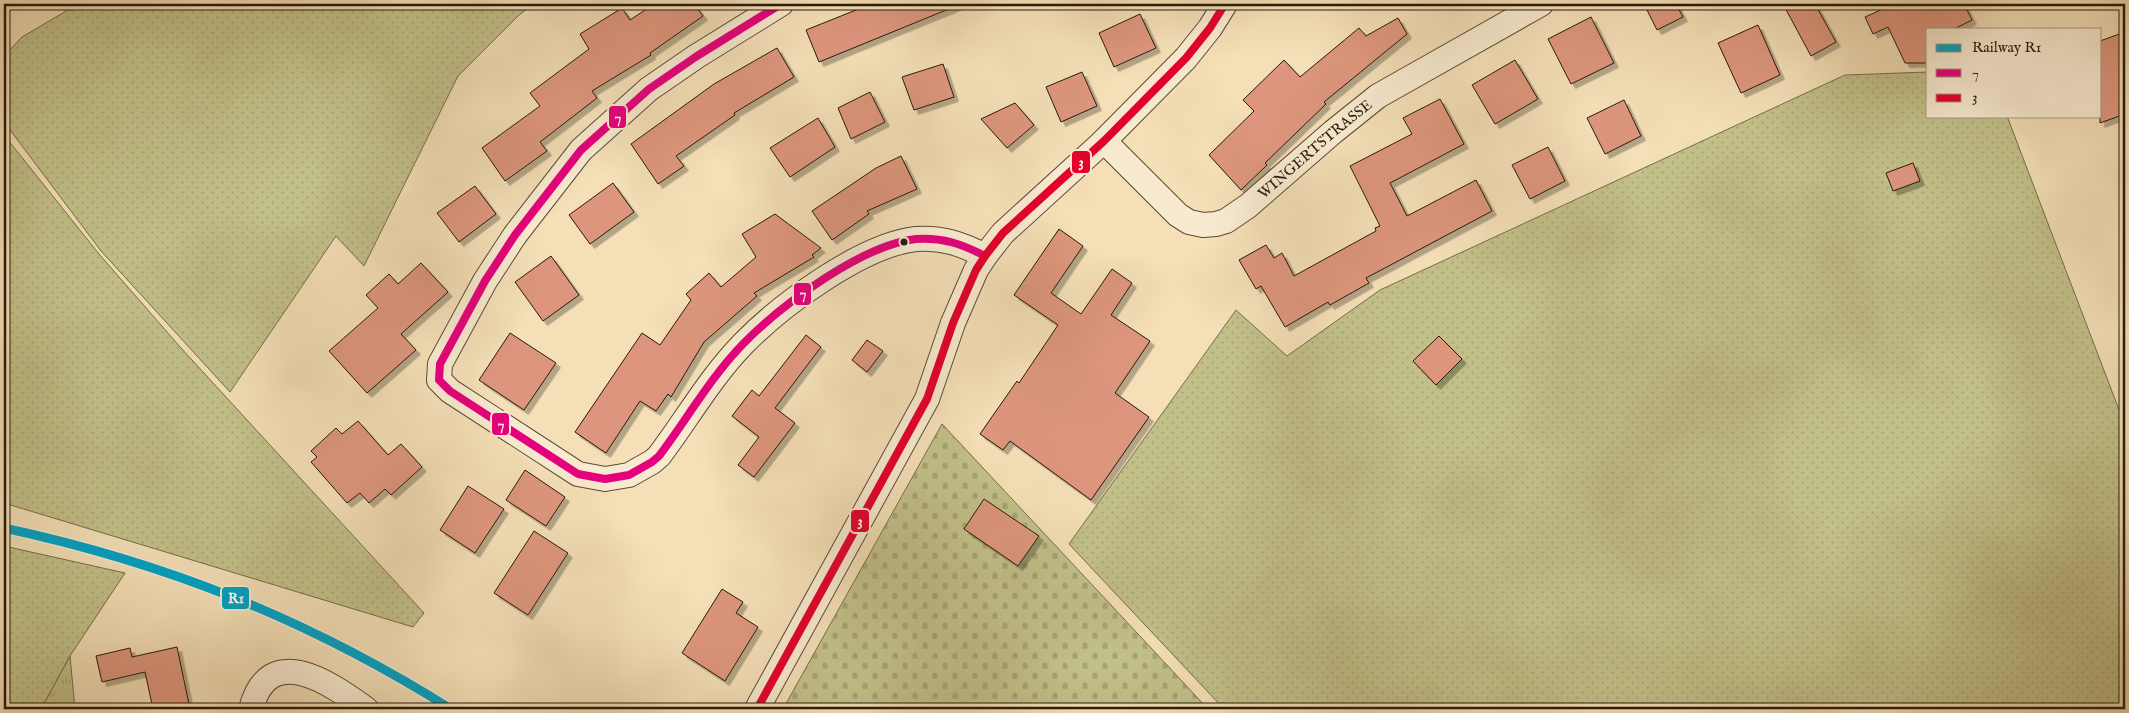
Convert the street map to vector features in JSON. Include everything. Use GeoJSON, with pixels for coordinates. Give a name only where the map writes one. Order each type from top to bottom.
{"type":"FeatureCollection","features":[{"type":"Feature","properties":{"kind":"street"},"geometry":{"type":"LineString","coordinates":[[781,4],[713,46],[649,89],[581,150],[515,235],[485,281],[440,364],[439,380],[450,391],[578,474],[605,479],[629,475],[659,456],[708,386],[743,344],[786,306],[835,273],[877,249],[915,239],[951,241],[966,246],[984,256]]}},
{"type":"Feature","properties":{"kind":"street"},"geometry":{"type":"LineString","coordinates":[[757,709],[927,399],[953,323],[984,256],[1003,233],[1104,141],[1186,58],[1210,28],[1225,4]]}},
{"type":"Feature","properties":{"kind":"street","name":"WINGERTSTRASSE"},"geometry":{"type":"LineString","coordinates":[[1104,141],[1178,215],[1190,222],[1203,225],[1226,221],[1248,206],[1332,132],[1378,96],[1541,4]]}},
{"type":"Feature","properties":{"kind":"street"},"geometry":{"type":"LineString","coordinates":[[251,709],[259,688],[265,681],[285,671],[296,671],[325,681],[366,709]]}},
{"type":"Feature","properties":{"kind":"green space"},"geometry":{"type":"Polygon","coordinates":[[[78,4],[533,4],[519,15],[458,76],[364,266],[336,236],[230,392],[101,251],[4,122],[4,56],[22,37],[78,4]]]}},
{"type":"Feature","properties":{"kind":"green space"},"geometry":{"type":"Polygon","coordinates":[[[1926,72],[1926,118],[2008,118],[2121,415],[2125,421],[2125,709],[1224,709],[1069,544],[1236,310],[1287,356],[1380,290],[1845,75],[1926,72]]]}},
{"type":"Feature","properties":{"kind":"green space"},"geometry":{"type":"Polygon","coordinates":[[[4,135],[99,254],[181,348],[424,613],[413,627],[4,503],[4,135]]]}},
{"type":"Feature","properties":{"kind":"green space"},"geometry":{"type":"Polygon","coordinates":[[[942,424],[1208,709],[783,709],[942,424]]]}},
{"type":"Feature","properties":{"kind":"green space"},"geometry":{"type":"Polygon","coordinates":[[[4,546],[125,573],[70,656],[41,709],[4,709],[4,546]]]}},
{"type":"Feature","properties":{"kind":"green space"},"geometry":{"type":"Polygon","coordinates":[[[70,656],[75,709],[41,709],[70,656]]]}},
{"type":"Feature","properties":{"kind":"building"},"geometry":{"type":"Polygon","coordinates":[[[654,4],[694,4],[703,16],[650,53],[651,55],[592,91],[597,98],[540,142],[547,151],[505,181],[482,148],[540,106],[530,93],[589,49],[580,34],[622,8],[630,20],[654,4]]]}},
{"type":"Feature","properties":{"kind":"building"},"geometry":{"type":"Polygon","coordinates":[[[871,4],[961,4],[819,62],[806,30],[871,4]]]}},
{"type":"Feature","properties":{"kind":"building"},"geometry":{"type":"Polygon","coordinates":[[[1644,4],[1676,4],[1683,17],[1657,30],[1644,4]]]}},
{"type":"Feature","properties":{"kind":"building"},"geometry":{"type":"Polygon","coordinates":[[[1783,4],[1815,4],[1836,42],[1811,56],[1783,4]]]}},
{"type":"Feature","properties":{"kind":"building"},"geometry":{"type":"Polygon","coordinates":[[[1894,4],[1964,4],[1972,20],[1956,28],[1926,28],[1926,63],[1905,63],[1888,27],[1873,34],[1865,17],[1894,4]]]}},
{"type":"Feature","properties":{"kind":"building"},"geometry":{"type":"Polygon","coordinates":[[[1140,14],[1156,48],[1114,67],[1099,33],[1140,14]]]}},
{"type":"Feature","properties":{"kind":"building"},"geometry":{"type":"Polygon","coordinates":[[[1591,17],[1614,63],[1571,84],[1548,39],[1591,17]]]}},
{"type":"Feature","properties":{"kind":"building"},"geometry":{"type":"Polygon","coordinates":[[[1398,18],[1407,34],[1324,102],[1326,104],[1265,163],[1267,165],[1241,190],[1209,155],[1254,111],[1243,100],[1284,60],[1300,77],[1359,28],[1366,36],[1398,18]]]}},
{"type":"Feature","properties":{"kind":"building"},"geometry":{"type":"Polygon","coordinates":[[[1758,25],[1780,75],[1741,93],[1718,43],[1758,25]]]}},
{"type":"Feature","properties":{"kind":"building"},"geometry":{"type":"Polygon","coordinates":[[[2125,32],[2125,114],[2100,123],[2100,118],[2102,118],[2102,40],[2125,32]]]}},
{"type":"Feature","properties":{"kind":"building"},"geometry":{"type":"Polygon","coordinates":[[[777,48],[794,77],[734,113],[735,115],[676,156],[684,166],[658,184],[631,144],[714,84],[777,48]]]}},
{"type":"Feature","properties":{"kind":"building"},"geometry":{"type":"Polygon","coordinates":[[[1515,60],[1538,99],[1495,124],[1472,85],[1515,60]]]}},
{"type":"Feature","properties":{"kind":"building"},"geometry":{"type":"Polygon","coordinates":[[[943,64],[954,97],[914,110],[902,77],[943,64]]]}},
{"type":"Feature","properties":{"kind":"building"},"geometry":{"type":"Polygon","coordinates":[[[1082,72],[1097,106],[1061,122],[1046,87],[1082,72]]]}},
{"type":"Feature","properties":{"kind":"building"},"geometry":{"type":"Polygon","coordinates":[[[870,92],[885,122],[851,139],[838,108],[870,92]]]}},
{"type":"Feature","properties":{"kind":"building"},"geometry":{"type":"Polygon","coordinates":[[[1440,99],[1464,144],[1390,183],[1407,216],[1476,180],[1492,211],[1366,278],[1369,283],[1330,305],[1328,302],[1285,327],[1261,286],[1256,289],[1239,260],[1266,245],[1274,258],[1282,253],[1294,276],[1376,231],[1375,228],[1380,226],[1350,166],[1412,134],[1403,118],[1440,99]]]}},
{"type":"Feature","properties":{"kind":"building"},"geometry":{"type":"Polygon","coordinates":[[[1624,100],[1641,136],[1605,154],[1587,118],[1624,100]]]}},
{"type":"Feature","properties":{"kind":"building"},"geometry":{"type":"Polygon","coordinates":[[[1015,103],[1034,125],[1007,148],[981,119],[1015,103]]]}},
{"type":"Feature","properties":{"kind":"building"},"geometry":{"type":"Polygon","coordinates":[[[818,118],[835,147],[790,177],[770,148],[818,118]]]}},
{"type":"Feature","properties":{"kind":"building"},"geometry":{"type":"Polygon","coordinates":[[[1548,147],[1565,181],[1530,199],[1512,165],[1548,147]]]}},
{"type":"Feature","properties":{"kind":"building"},"geometry":{"type":"Polygon","coordinates":[[[901,156],[917,189],[867,211],[869,214],[832,240],[812,211],[876,168],[901,156]]]}},
{"type":"Feature","properties":{"kind":"building"},"geometry":{"type":"Polygon","coordinates":[[[1913,163],[1920,181],[1893,191],[1886,173],[1913,163]]]}},
{"type":"Feature","properties":{"kind":"building"},"geometry":{"type":"Polygon","coordinates":[[[613,183],[634,212],[590,244],[569,215],[613,183]]]}},
{"type":"Feature","properties":{"kind":"building"},"geometry":{"type":"Polygon","coordinates":[[[475,186],[496,214],[459,242],[437,213],[475,186]]]}},
{"type":"Feature","properties":{"kind":"building"},"geometry":{"type":"Polygon","coordinates":[[[775,214],[821,248],[812,255],[814,257],[754,293],[757,296],[704,342],[671,397],[668,394],[656,411],[640,401],[606,453],[575,432],[642,333],[660,345],[691,300],[686,294],[709,273],[721,287],[756,257],[742,234],[775,214]]]}},
{"type":"Feature","properties":{"kind":"building"},"geometry":{"type":"Polygon","coordinates":[[[1059,229],[1083,246],[1051,293],[1081,314],[1112,269],[1132,283],[1111,315],[1150,341],[1115,393],[1149,417],[1091,500],[1010,441],[1003,450],[980,434],[1017,381],[1019,383],[1058,325],[1014,295],[1059,229]]]}},
{"type":"Feature","properties":{"kind":"building"},"geometry":{"type":"Polygon","coordinates":[[[551,256],[579,295],[543,321],[515,282],[551,256]]]}},
{"type":"Feature","properties":{"kind":"building"},"geometry":{"type":"Polygon","coordinates":[[[421,263],[448,292],[401,334],[416,350],[367,393],[329,351],[378,308],[366,295],[389,274],[398,284],[421,263]]]}},
{"type":"Feature","properties":{"kind":"building"},"geometry":{"type":"Polygon","coordinates":[[[510,333],[556,363],[524,410],[479,380],[510,333]]]}},
{"type":"Feature","properties":{"kind":"building"},"geometry":{"type":"Polygon","coordinates":[[[806,335],[821,347],[775,408],[795,423],[754,477],[738,465],[759,437],[732,416],[752,390],[759,396],[806,335]]]}},
{"type":"Feature","properties":{"kind":"building"},"geometry":{"type":"Polygon","coordinates":[[[1439,336],[1462,359],[1436,385],[1413,361],[1439,336]]]}},
{"type":"Feature","properties":{"kind":"building"},"geometry":{"type":"Polygon","coordinates":[[[867,340],[883,351],[867,372],[852,360],[867,340]]]}},
{"type":"Feature","properties":{"kind":"building"},"geometry":{"type":"Polygon","coordinates":[[[358,421],[388,455],[401,444],[422,467],[391,495],[385,489],[369,503],[360,493],[347,503],[311,462],[317,457],[311,451],[336,428],[342,434],[358,421]]]}},
{"type":"Feature","properties":{"kind":"building"},"geometry":{"type":"Polygon","coordinates":[[[525,470],[565,497],[546,526],[506,500],[525,470]]]}},
{"type":"Feature","properties":{"kind":"building"},"geometry":{"type":"Polygon","coordinates":[[[468,486],[504,509],[475,553],[440,530],[468,486]]]}},
{"type":"Feature","properties":{"kind":"building"},"geometry":{"type":"Polygon","coordinates":[[[984,499],[1039,536],[1018,566],[964,529],[984,499]]]}},
{"type":"Feature","properties":{"kind":"building"},"geometry":{"type":"Polygon","coordinates":[[[534,531],[568,553],[528,615],[494,593],[534,531]]]}},
{"type":"Feature","properties":{"kind":"building"},"geometry":{"type":"Polygon","coordinates":[[[722,589],[743,602],[736,613],[758,627],[725,681],[682,653],[722,589]]]}},
{"type":"Feature","properties":{"kind":"building"},"geometry":{"type":"Polygon","coordinates":[[[177,647],[190,709],[153,709],[145,672],[102,682],[96,656],[130,648],[132,657],[177,647]]]}},
{"type":"Feature","properties":{"kind":"railway"},"geometry":{"type":"LineString","coordinates":[[4,528],[64,542],[123,559],[180,577],[235,598],[344,648],[398,677],[451,709]]}},
{"type":"Feature","properties":{"kind":"rail line","name":"R1"},"geometry":{"type":"LineString","coordinates":[[4,528],[64,542],[123,559],[180,577],[235,598],[344,648],[398,677],[451,709]]}},
{"type":"Feature","properties":{"kind":"transit line","name":"7"},"geometry":{"type":"LineString","coordinates":[[781,4],[697,56],[649,89],[581,150],[515,235],[485,281],[440,364],[439,380],[450,391],[578,474],[605,479],[629,475],[659,456],[709,385],[743,344],[778,312],[824,279],[872,252],[916,239],[935,239],[952,242],[985,256]]}},
{"type":"Feature","properties":{"kind":"transit line","name":"3"},"geometry":{"type":"LineString","coordinates":[[757,709],[927,399],[953,323],[976,270],[985,256],[1003,233],[1104,141],[1186,58],[1210,28],[1225,4]]}}]}
